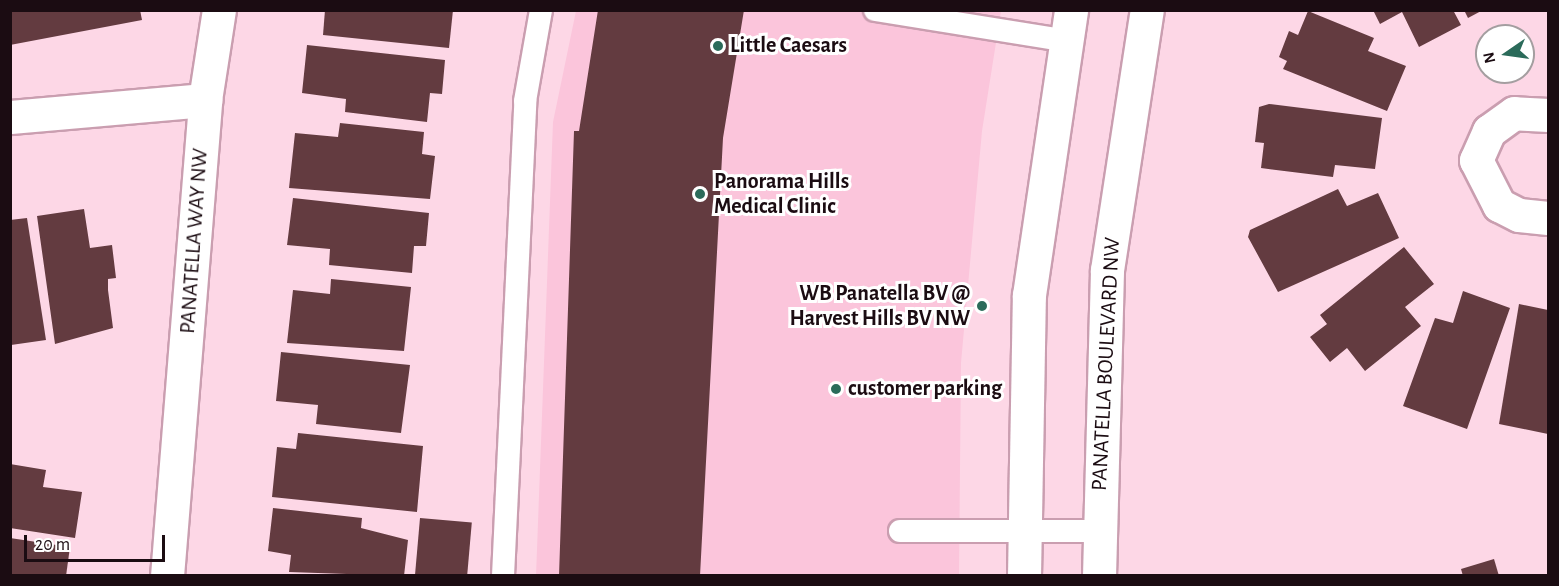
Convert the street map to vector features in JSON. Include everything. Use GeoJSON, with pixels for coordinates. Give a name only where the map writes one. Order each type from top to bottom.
{"type":"FeatureCollection","features":[{"type":"Feature","properties":{"kind":"street","name":"PANATELLA WAY NW"},"geometry":{"type":"LineString","coordinates":[[167,576],[204,100],[219,10]]}},
{"type":"Feature","properties":{"kind":"street","name":"PANATELLA BOULEVARD NW"},"geometry":{"type":"LineString","coordinates":[[1099,576],[1097,531],[1107,270],[1148,10]]}},
{"type":"Feature","properties":{"kind":"street"},"geometry":{"type":"LineString","coordinates":[[1024,576],[1021,531],[1029,295],[1069,26]]}},
{"type":"Feature","properties":{"kind":"street"},"geometry":{"type":"LineString","coordinates":[[10,117],[204,100]]}},
{"type":"Feature","properties":{"kind":"street"},"geometry":{"type":"LineString","coordinates":[[1548,115],[1514,113],[1489,131],[1476,160],[1499,205],[1519,216],[1548,218]]}},
{"type":"Feature","properties":{"kind":"lane"},"geometry":{"type":"LineString","coordinates":[[503,576],[525,101],[541,10]]}},
{"type":"Feature","properties":{"kind":"lane"},"geometry":{"type":"LineString","coordinates":[[875,10],[1069,26]]}},
{"type":"Feature","properties":{"kind":"lane"},"geometry":{"type":"LineString","coordinates":[[900,531],[1097,531]]}},
{"type":"Feature","properties":{"kind":"shaded area"},"geometry":{"type":"Polygon","coordinates":[[[576,11],[1001,11],[982,131],[961,363],[959,575],[536,576],[553,122],[576,11]]]}},
{"type":"Feature","properties":{"kind":"building"},"geometry":{"type":"Polygon","coordinates":[[[10,10],[140,10],[142,20],[10,45],[10,10]]]}},
{"type":"Feature","properties":{"kind":"building"},"geometry":{"type":"Polygon","coordinates":[[[325,10],[453,10],[449,48],[323,35],[325,10]]]}},
{"type":"Feature","properties":{"kind":"building"},"geometry":{"type":"Polygon","coordinates":[[[598,10],[744,10],[723,138],[700,576],[559,576],[574,131],[579,131],[598,10]]]}},
{"type":"Feature","properties":{"kind":"building"},"geometry":{"type":"Polygon","coordinates":[[[1373,10],[1453,10],[1461,25],[1419,47],[1402,12],[1380,24],[1373,10]]]}},
{"type":"Feature","properties":{"kind":"building"},"geometry":{"type":"Polygon","coordinates":[[[1464,10],[1483,10],[1468,18],[1464,10]]]}},
{"type":"Feature","properties":{"kind":"building"},"geometry":{"type":"Polygon","coordinates":[[[1308,11],[1374,38],[1368,51],[1406,66],[1387,111],[1283,69],[1287,61],[1279,57],[1289,31],[1298,35],[1308,11]]]}},
{"type":"Feature","properties":{"kind":"building"},"geometry":{"type":"Polygon","coordinates":[[[307,45],[445,60],[442,94],[430,93],[427,122],[345,112],[346,99],[302,93],[307,45]]]}},
{"type":"Feature","properties":{"kind":"building"},"geometry":{"type":"Polygon","coordinates":[[[1269,104],[1382,118],[1375,169],[1335,165],[1333,177],[1261,168],[1264,143],[1255,142],[1259,107],[1269,104]]]}},
{"type":"Feature","properties":{"kind":"building"},"geometry":{"type":"Polygon","coordinates":[[[340,123],[424,132],[422,154],[435,156],[430,199],[289,188],[295,133],[338,137],[340,123]]]}},
{"type":"Feature","properties":{"kind":"building"},"geometry":{"type":"Polygon","coordinates":[[[1338,189],[1347,206],[1378,193],[1399,238],[1278,292],[1248,237],[1250,230],[1338,189]]]}},
{"type":"Feature","properties":{"kind":"building"},"geometry":{"type":"Polygon","coordinates":[[[293,198],[429,213],[426,246],[414,246],[412,273],[329,265],[330,249],[287,245],[293,198]]]}},
{"type":"Feature","properties":{"kind":"building"},"geometry":{"type":"Polygon","coordinates":[[[84,209],[90,248],[112,245],[116,278],[108,279],[108,290],[113,328],[55,344],[37,216],[84,209]]]}},
{"type":"Feature","properties":{"kind":"building"},"geometry":{"type":"Polygon","coordinates":[[[27,218],[46,340],[11,345],[10,220],[27,218]]]}},
{"type":"Feature","properties":{"kind":"building"},"geometry":{"type":"Polygon","coordinates":[[[1404,247],[1434,284],[1405,307],[1421,326],[1365,371],[1347,348],[1330,362],[1310,337],[1327,324],[1320,315],[1404,247]]]}},
{"type":"Feature","properties":{"kind":"building"},"geometry":{"type":"Polygon","coordinates":[[[331,279],[411,287],[404,351],[287,343],[293,290],[330,294],[331,279]]]}},
{"type":"Feature","properties":{"kind":"building"},"geometry":{"type":"Polygon","coordinates":[[[1463,291],[1510,308],[1467,429],[1403,406],[1435,318],[1453,323],[1463,291]]]}},
{"type":"Feature","properties":{"kind":"building"},"geometry":{"type":"Polygon","coordinates":[[[1519,304],[1548,310],[1548,434],[1499,424],[1519,304]]]}},
{"type":"Feature","properties":{"kind":"building"},"geometry":{"type":"Polygon","coordinates":[[[281,352],[410,365],[401,433],[316,424],[318,405],[276,401],[281,352]]]}},
{"type":"Feature","properties":{"kind":"building"},"geometry":{"type":"Polygon","coordinates":[[[298,433],[423,446],[417,512],[272,497],[277,447],[296,449],[298,433]]]}},
{"type":"Feature","properties":{"kind":"building"},"geometry":{"type":"Polygon","coordinates":[[[10,464],[46,470],[43,487],[82,492],[75,538],[10,528],[10,464]]]}},
{"type":"Feature","properties":{"kind":"building"},"geometry":{"type":"Polygon","coordinates":[[[273,508],[362,518],[361,528],[408,540],[404,576],[289,572],[291,555],[268,551],[273,508]]]}},
{"type":"Feature","properties":{"kind":"building"},"geometry":{"type":"Polygon","coordinates":[[[420,518],[472,523],[467,576],[415,576],[420,518]]]}},
{"type":"Feature","properties":{"kind":"building"},"geometry":{"type":"Polygon","coordinates":[[[10,538],[70,547],[66,576],[10,576],[10,538]]]}},
{"type":"Feature","properties":{"kind":"building"},"geometry":{"type":"Polygon","coordinates":[[[1494,559],[1499,576],[1463,576],[1461,569],[1494,559]]]}},
{"type":"Feature","properties":{"kind":"place","name":"Little Caesars"},"geometry":{"type":"Point","coordinates":[718,46]}},
{"type":"Feature","properties":{"kind":"place","name":"Panorama Hills Medical Clinic"},"geometry":{"type":"Point","coordinates":[700,194]}},
{"type":"Feature","properties":{"kind":"place","name":"WB Panatella BV @ Harvest Hills BV NW"},"geometry":{"type":"Point","coordinates":[982,306]}},
{"type":"Feature","properties":{"kind":"place","name":"customer parking"},"geometry":{"type":"Point","coordinates":[836,389]}}]}
